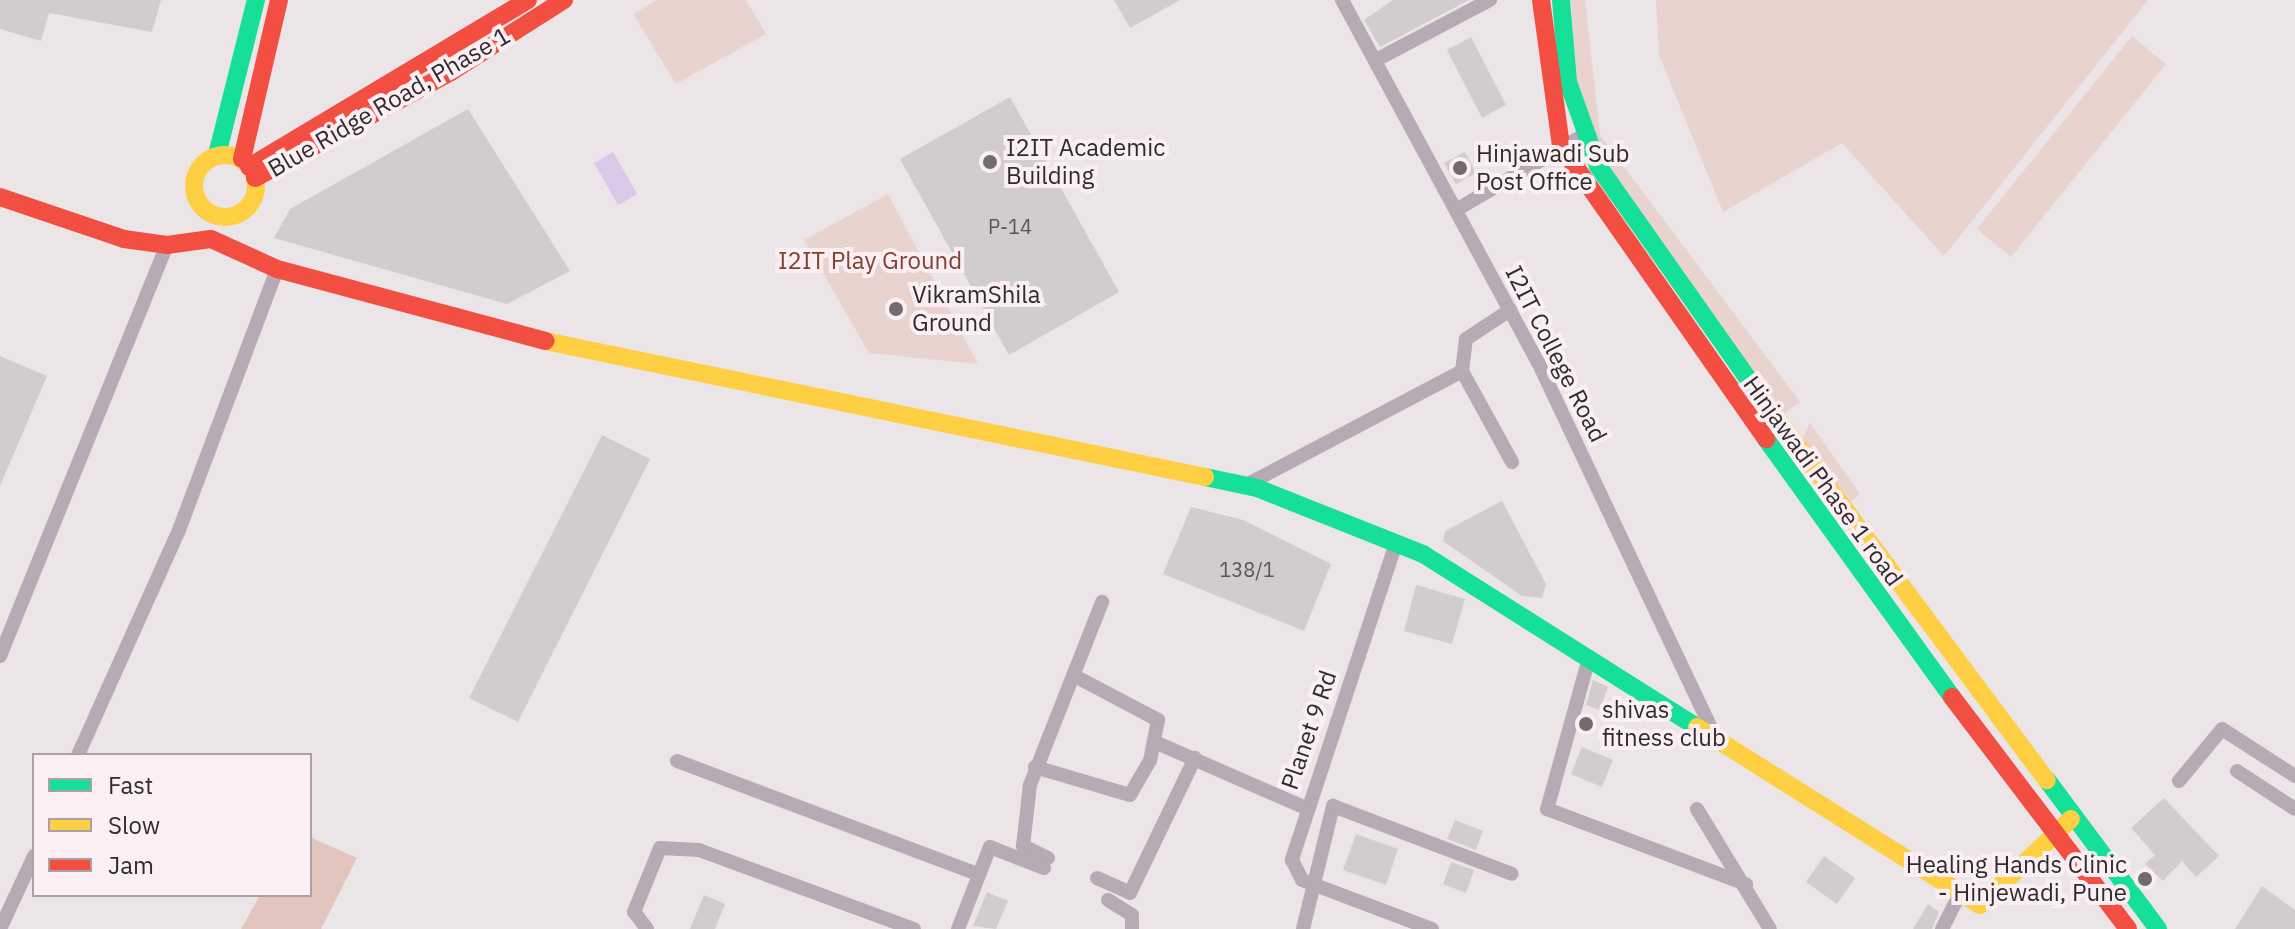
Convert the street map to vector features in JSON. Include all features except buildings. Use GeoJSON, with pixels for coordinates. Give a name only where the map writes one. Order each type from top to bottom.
{"type":"FeatureCollection","features":[{"type":"Feature","properties":{"kind":"street"},"geometry":{"type":"LineString","coordinates":[[256,0],[217,155],[200,167],[193,186],[200,206],[218,217],[247,208],[249,168],[279,0]]}},
{"type":"Feature","properties":{"kind":"street","name":"Blue Ridge Road, Phase 1"},"geometry":{"type":"LineString","coordinates":[[249,168],[528,0]]}},
{"type":"Feature","properties":{"kind":"street","name":"Blue Ridge Road, Phase 1"},"geometry":{"type":"LineString","coordinates":[[249,168],[451,72],[564,0]]}},
{"type":"Feature","properties":{"kind":"street","name":"I2IT College Road"},"geometry":{"type":"LineString","coordinates":[[1342,0],[1510,310],[1715,736]]}},
{"type":"Feature","properties":{"kind":"street"},"geometry":{"type":"LineString","coordinates":[[1376,60],[1490,0]]}},
{"type":"Feature","properties":{"kind":"street","name":"Hinjawadi Phase 1 road"},"geometry":{"type":"LineString","coordinates":[[1541,0],[1561,146],[1654,290],[2053,836],[2128,929]]}},
{"type":"Feature","properties":{"kind":"street","name":"Hinjawadi Phase 1 road"},"geometry":{"type":"LineString","coordinates":[[1561,0],[1568,82],[1582,136],[1675,279],[2071,819],[2158,929]]}},
{"type":"Feature","properties":{"kind":"street"},"geometry":{"type":"LineString","coordinates":[[1456,210],[1582,136]]}},
{"type":"Feature","properties":{"kind":"street"},"geometry":{"type":"LineString","coordinates":[[217,155],[249,168]]}},
{"type":"Feature","properties":{"kind":"street"},"geometry":{"type":"LineString","coordinates":[[0,197],[117,237],[167,245],[211,239],[277,269],[510,334],[1246,485],[1396,543],[1715,736],[1960,894],[1991,902],[2071,819]]}},
{"type":"Feature","properties":{"kind":"street"},"geometry":{"type":"LineString","coordinates":[[211,239],[218,217]]}},
{"type":"Feature","properties":{"kind":"street"},"geometry":{"type":"LineString","coordinates":[[0,656],[167,245]]}},
{"type":"Feature","properties":{"kind":"street"},"geometry":{"type":"LineString","coordinates":[[79,753],[179,530],[277,269]]}},
{"type":"Feature","properties":{"kind":"street"},"geometry":{"type":"LineString","coordinates":[[1510,310],[1466,339],[1462,371],[1512,462]]}},
{"type":"Feature","properties":{"kind":"street"},"geometry":{"type":"LineString","coordinates":[[1246,485],[1462,371]]}},
{"type":"Feature","properties":{"kind":"street","name":"Planet 9 Rd"},"geometry":{"type":"LineString","coordinates":[[1303,929],[1308,883],[1292,860],[1299,829],[1396,543]]}},
{"type":"Feature","properties":{"kind":"street"},"geometry":{"type":"LineString","coordinates":[[958,929],[990,847],[1046,863],[1023,846],[1035,767],[1102,602]]}},
{"type":"Feature","properties":{"kind":"street"},"geometry":{"type":"LineString","coordinates":[[1589,658],[1547,809],[1746,884]]}},
{"type":"Feature","properties":{"kind":"street"},"geometry":{"type":"LineString","coordinates":[[1035,767],[1130,795],[1157,743],[1158,720],[1073,675]]}},
{"type":"Feature","properties":{"kind":"street"},"geometry":{"type":"LineString","coordinates":[[2179,781],[2222,729],[2295,776]]}},
{"type":"Feature","properties":{"kind":"street"},"geometry":{"type":"LineString","coordinates":[[1157,743],[1306,808]]}},
{"type":"Feature","properties":{"kind":"street"},"geometry":{"type":"LineString","coordinates":[[1097,878],[1130,893],[1195,758]]}},
{"type":"Feature","properties":{"kind":"street"},"geometry":{"type":"LineString","coordinates":[[677,761],[977,874]]}},
{"type":"Feature","properties":{"kind":"street"},"geometry":{"type":"LineString","coordinates":[[2237,771],[2295,809]]}},
{"type":"Feature","properties":{"kind":"street"},"geometry":{"type":"LineString","coordinates":[[1432,929],[1308,883],[1319,841],[1333,806],[1512,874]]}},
{"type":"Feature","properties":{"kind":"street"},"geometry":{"type":"LineString","coordinates":[[1697,809],[1746,884],[1770,929]]}},
{"type":"Feature","properties":{"kind":"street"},"geometry":{"type":"LineString","coordinates":[[1299,829],[1319,841]]}},
{"type":"Feature","properties":{"kind":"street"},"geometry":{"type":"LineString","coordinates":[[647,929],[634,912],[660,848],[699,850],[914,929]]}},
{"type":"Feature","properties":{"kind":"street"},"geometry":{"type":"LineString","coordinates":[[0,929],[32,860]]}},
{"type":"Feature","properties":{"kind":"street"},"geometry":{"type":"LineString","coordinates":[[1942,929],[1960,894]]}},
{"type":"Feature","properties":{"kind":"street"},"geometry":{"type":"LineString","coordinates":[[1108,900],[1132,915],[1132,929]]}},
{"type":"Feature","properties":{"kind":"green space"},"geometry":{"type":"Polygon","coordinates":[[[657,0],[746,0],[766,34],[676,84],[633,14],[657,0]]]}},
{"type":"Feature","properties":{"kind":"green space"},"geometry":{"type":"Polygon","coordinates":[[[1571,0],[1585,0],[1600,135],[1800,402],[1782,415],[1593,145],[1577,94],[1571,0]]]}},
{"type":"Feature","properties":{"kind":"green space"},"geometry":{"type":"Polygon","coordinates":[[[1656,0],[2148,0],[1944,256],[1842,143],[1723,212],[1659,55],[1656,0]]]}},
{"type":"Feature","properties":{"kind":"green space"},"geometry":{"type":"Polygon","coordinates":[[[2132,36],[2166,64],[2011,257],[1977,229],[2132,36]]]}},
{"type":"Feature","properties":{"kind":"green space","name":"I2IT Play Ground"},"geometry":{"type":"Polygon","coordinates":[[[888,194],[978,364],[869,353],[804,240],[888,194]]]}},
{"type":"Feature","properties":{"kind":"green space"},"geometry":{"type":"Polygon","coordinates":[[[1810,423],[1860,494],[1846,506],[1800,442],[1810,423]]]}},
{"type":"Feature","properties":{"kind":"shaded area"},"geometry":{"type":"Polygon","coordinates":[[[613,152],[637,194],[618,205],[594,163],[613,152]]]}},
{"type":"Feature","properties":{"kind":"shaded area"},"geometry":{"type":"Polygon","coordinates":[[[312,838],[357,858],[321,929],[241,929],[259,897],[312,897],[312,838]]]}},
{"type":"Feature","properties":{"kind":"traffic: fast"},"geometry":{"type":"LineString","coordinates":[[217,155],[256,0]]}},
{"type":"Feature","properties":{"kind":"traffic: fast"},"geometry":{"type":"LineString","coordinates":[[1561,0],[1568,82],[1598,166],[1764,401]]}},
{"type":"Feature","properties":{"kind":"traffic: fast"},"geometry":{"type":"LineString","coordinates":[[1766,439],[1952,697]]}},
{"type":"Feature","properties":{"kind":"traffic: fast"},"geometry":{"type":"LineString","coordinates":[[1205,477],[1257,488],[1423,554],[1697,727]]}},
{"type":"Feature","properties":{"kind":"traffic: fast"},"geometry":{"type":"LineString","coordinates":[[2047,780],[2158,929]]}},
{"type":"Feature","properties":{"kind":"traffic: slow"},"geometry":{"type":"LineString","coordinates":[[219,155],[231,155],[247,164],[254,174],[256,186],[254,198],[247,208],[231,217],[219,217],[199,203],[194,192],[194,180],[208,160],[219,155]]}},
{"type":"Feature","properties":{"kind":"traffic: slow"},"geometry":{"type":"LineString","coordinates":[[545,341],[1205,477]]}},
{"type":"Feature","properties":{"kind":"traffic: slow"},"geometry":{"type":"LineString","coordinates":[[1764,401],[2047,780]]}},
{"type":"Feature","properties":{"kind":"traffic: slow"},"geometry":{"type":"LineString","coordinates":[[1697,727],[1980,905],[2071,819]]}},
{"type":"Feature","properties":{"kind":"traffic: jam"},"geometry":{"type":"LineString","coordinates":[[242,159],[279,0]]}},
{"type":"Feature","properties":{"kind":"traffic: jam"},"geometry":{"type":"LineString","coordinates":[[249,167],[528,0]]}},
{"type":"Feature","properties":{"kind":"traffic: jam"},"geometry":{"type":"LineString","coordinates":[[255,178],[451,72],[564,0]]}},
{"type":"Feature","properties":{"kind":"traffic: jam"},"geometry":{"type":"LineString","coordinates":[[1541,0],[1561,146],[1766,439]]}},
{"type":"Feature","properties":{"kind":"traffic: jam"},"geometry":{"type":"LineString","coordinates":[[0,197],[124,239],[167,245],[211,239],[277,269],[545,341]]}},
{"type":"Feature","properties":{"kind":"traffic: jam"},"geometry":{"type":"LineString","coordinates":[[1952,697],[2128,929]]}},
{"type":"Feature","properties":{"kind":"place","name":"I2IT Academic Building"},"geometry":{"type":"Point","coordinates":[990,162]}},
{"type":"Feature","properties":{"kind":"place","name":"Hinjawadi Sub Post Office"},"geometry":{"type":"Point","coordinates":[1460,168]}},
{"type":"Feature","properties":{"kind":"place","name":"VikramShila Ground"},"geometry":{"type":"Point","coordinates":[896,309]}},
{"type":"Feature","properties":{"kind":"place","name":"shivas fitness club"},"geometry":{"type":"Point","coordinates":[1586,724]}},
{"type":"Feature","properties":{"kind":"place","name":"Healing Hands Clinic - Hinjewadi, Pune"},"geometry":{"type":"Point","coordinates":[2145,879]}}]}
